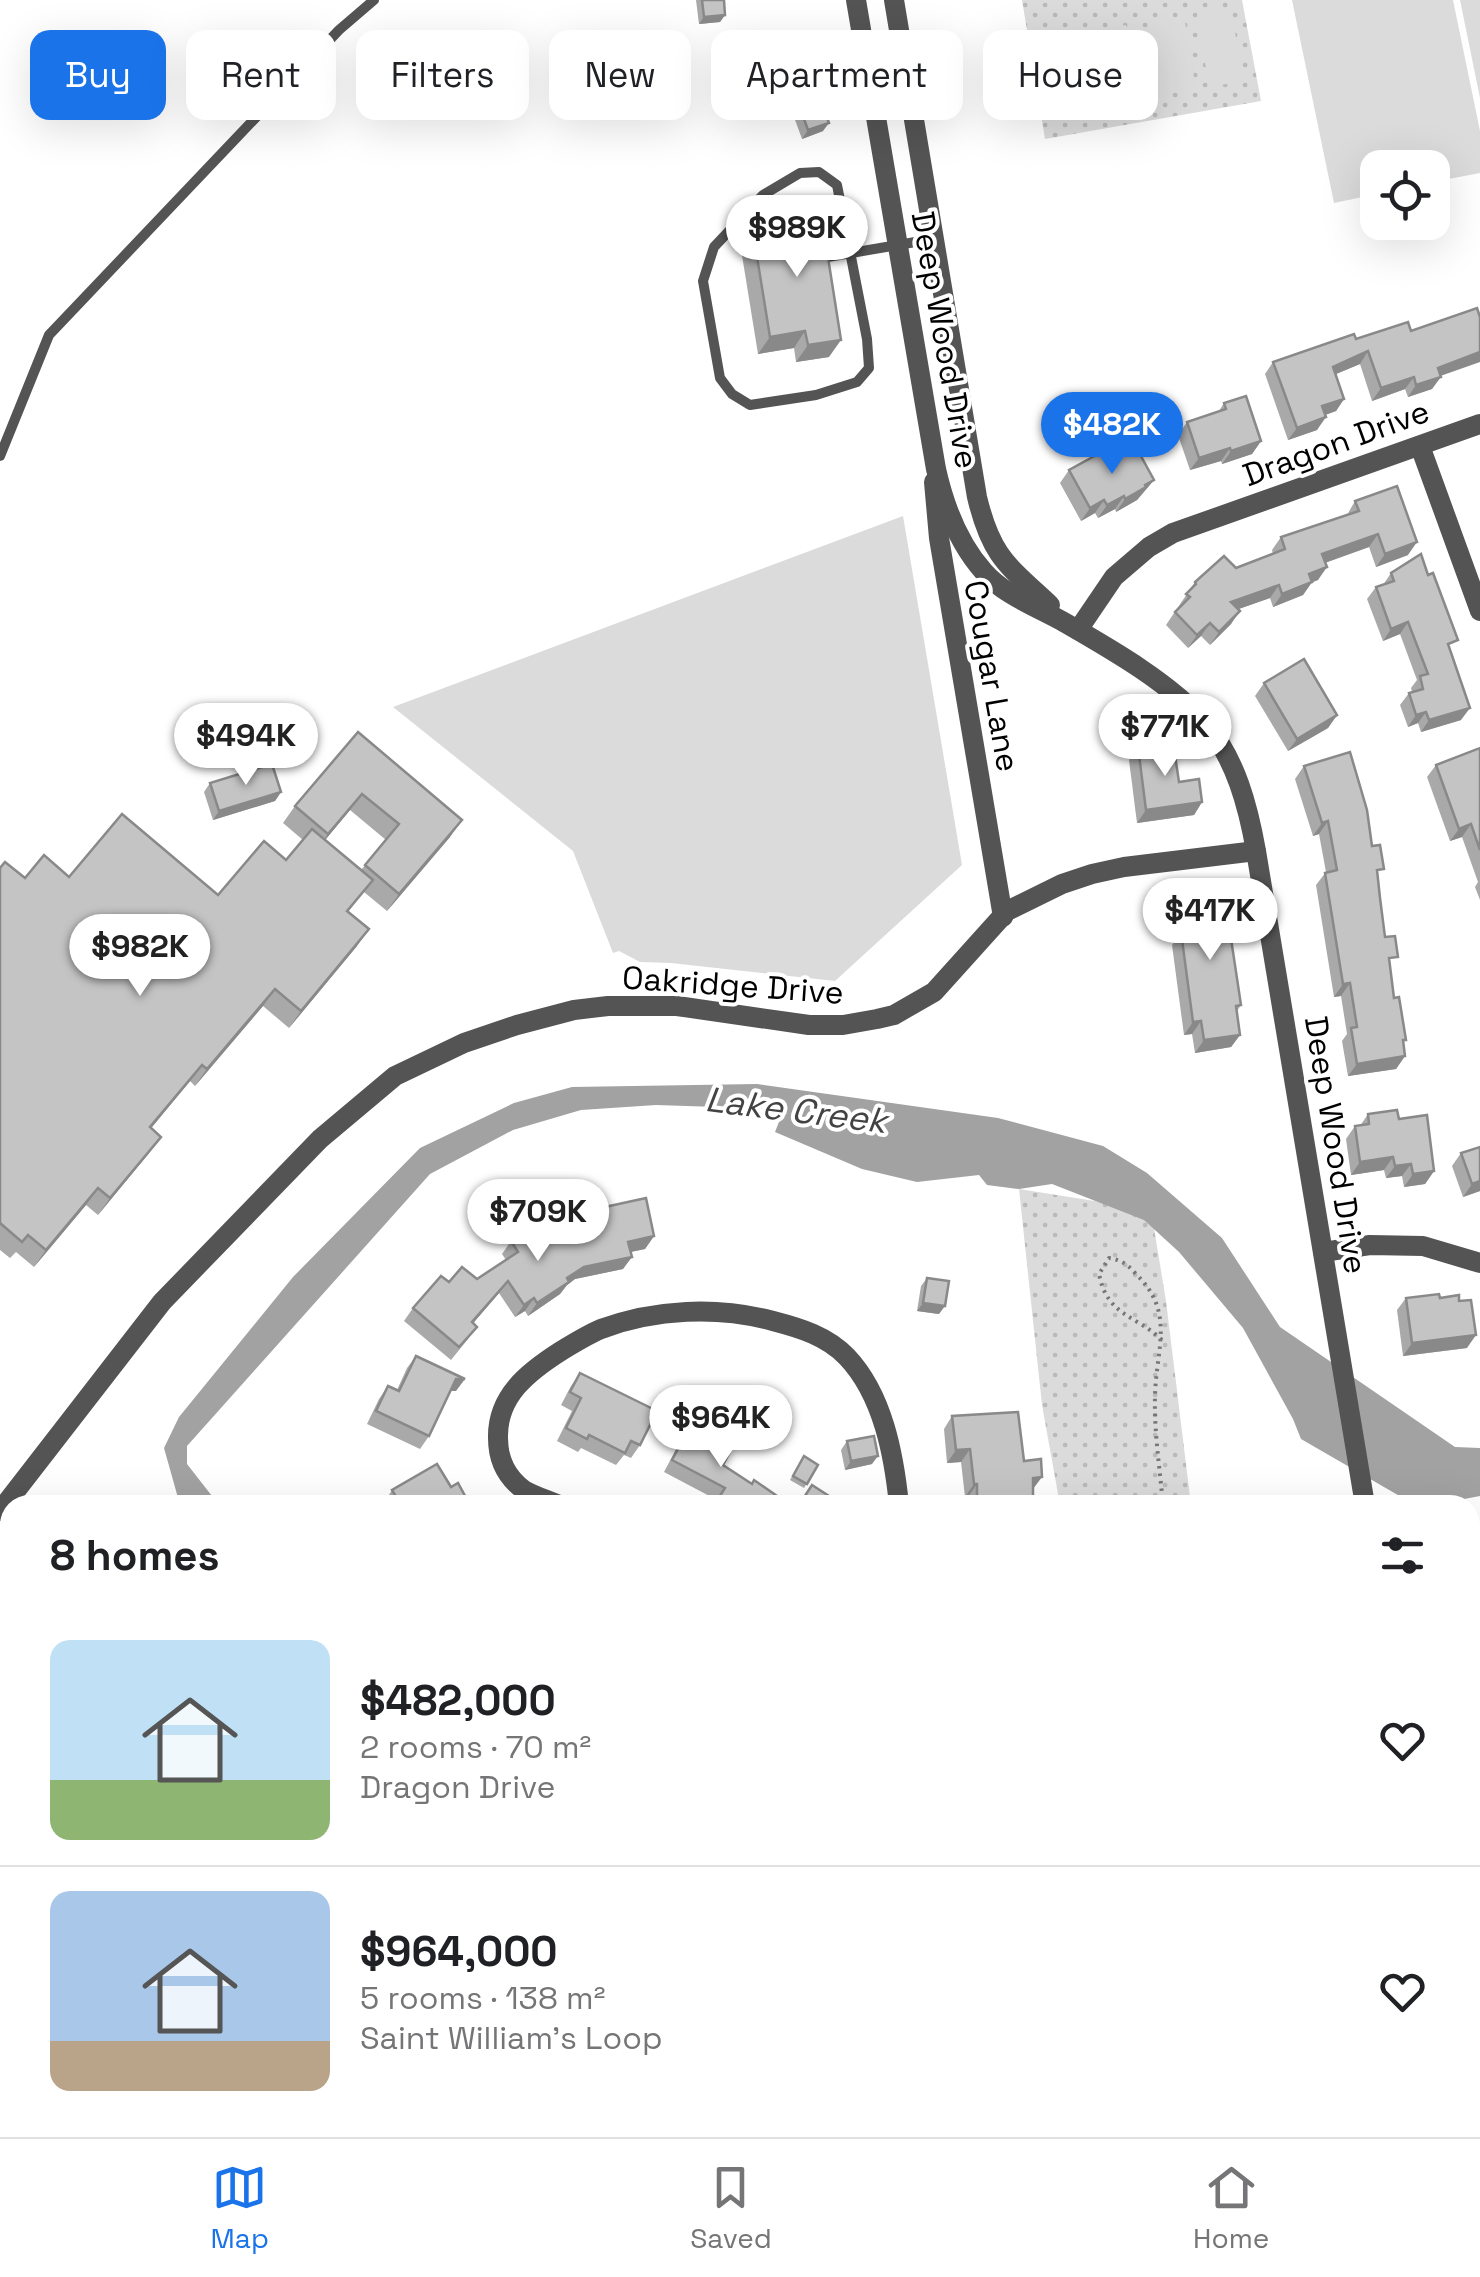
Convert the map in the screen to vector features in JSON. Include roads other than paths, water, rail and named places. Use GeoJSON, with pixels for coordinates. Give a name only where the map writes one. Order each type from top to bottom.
{"type":"FeatureCollection","features":[{"type":"Feature","properties":{"kind":"street","name":"Deep Wood Drive"},"geometry":{"type":"LineString","coordinates":[[856,0],[932,446],[948,510],[982,570],[1008,591],[1164,684],[1205,723],[1240,784],[1250,816],[1363,1495]]}},
{"type":"Feature","properties":{"kind":"street","name":"Deep Wood Drive"},"geometry":{"type":"LineString","coordinates":[[894,0],[984,526],[1010,569],[1078,630]]}},
{"type":"Feature","properties":{"kind":"street","name":"Dragon Drive"},"geometry":{"type":"LineString","coordinates":[[1078,630],[1114,577],[1148,547],[1173,533],[1480,424]]}},
{"type":"Feature","properties":{"kind":"street","name":"Cougar Lane"},"geometry":{"type":"LineString","coordinates":[[932,446],[938,538],[1003,916]]}},
{"type":"Feature","properties":{"kind":"street"},"geometry":{"type":"LineString","coordinates":[[1420,446],[1480,611]]}},
{"type":"Feature","properties":{"kind":"street","name":"Oakridge Drive"},"geometry":{"type":"LineString","coordinates":[[12,1495],[162,1302],[320,1140],[395,1076],[464,1043],[516,1025],[608,1006],[677,1006],[809,1025],[877,1020],[934,992],[1008,911],[1062,884],[1124,868],[1256,851]]}},
{"type":"Feature","properties":{"kind":"street"},"geometry":{"type":"LineString","coordinates":[[1323,1252],[1370,1245],[1423,1246],[1480,1263]]}},
{"type":"Feature","properties":{"kind":"street"},"geometry":{"type":"LineString","coordinates":[[535,1495],[510,1477],[498,1451],[502,1410],[514,1388],[547,1360],[601,1329],[634,1319],[704,1311],[754,1316],[800,1328],[835,1346],[849,1359],[875,1401],[885,1427],[898,1495]]}},
{"type":"Feature","properties":{"kind":"lane"},"geometry":{"type":"LineString","coordinates":[[0,456],[49,335],[339,30],[374,0]]}},
{"type":"Feature","properties":{"kind":"lane"},"geometry":{"type":"LineString","coordinates":[[819,172],[837,184],[851,254],[869,368],[857,382],[816,394],[750,405],[732,394],[720,378],[703,281],[714,247],[763,195],[800,173],[819,172]]}},
{"type":"Feature","properties":{"kind":"lane"},"geometry":{"type":"LineString","coordinates":[[814,260],[933,239]]}},
{"type":"Feature","properties":{"kind":"water","name":"Lake Creek"},"geometry":{"type":"Polygon","coordinates":[[[757,1084],[998,1118],[1103,1146],[1147,1173],[1222,1238],[1280,1327],[1455,1447],[1480,1448],[1480,1495],[1398,1495],[1301,1439],[1243,1328],[1179,1252],[1144,1220],[1052,1184],[1019,1189],[987,1185],[979,1175],[917,1182],[862,1169],[775,1132],[784,1109],[656,1105],[581,1110],[513,1130],[430,1174],[187,1446],[187,1464],[211,1495],[177,1495],[164,1448],[179,1417],[293,1277],[420,1148],[514,1103],[572,1087],[757,1084]]]}}]}
